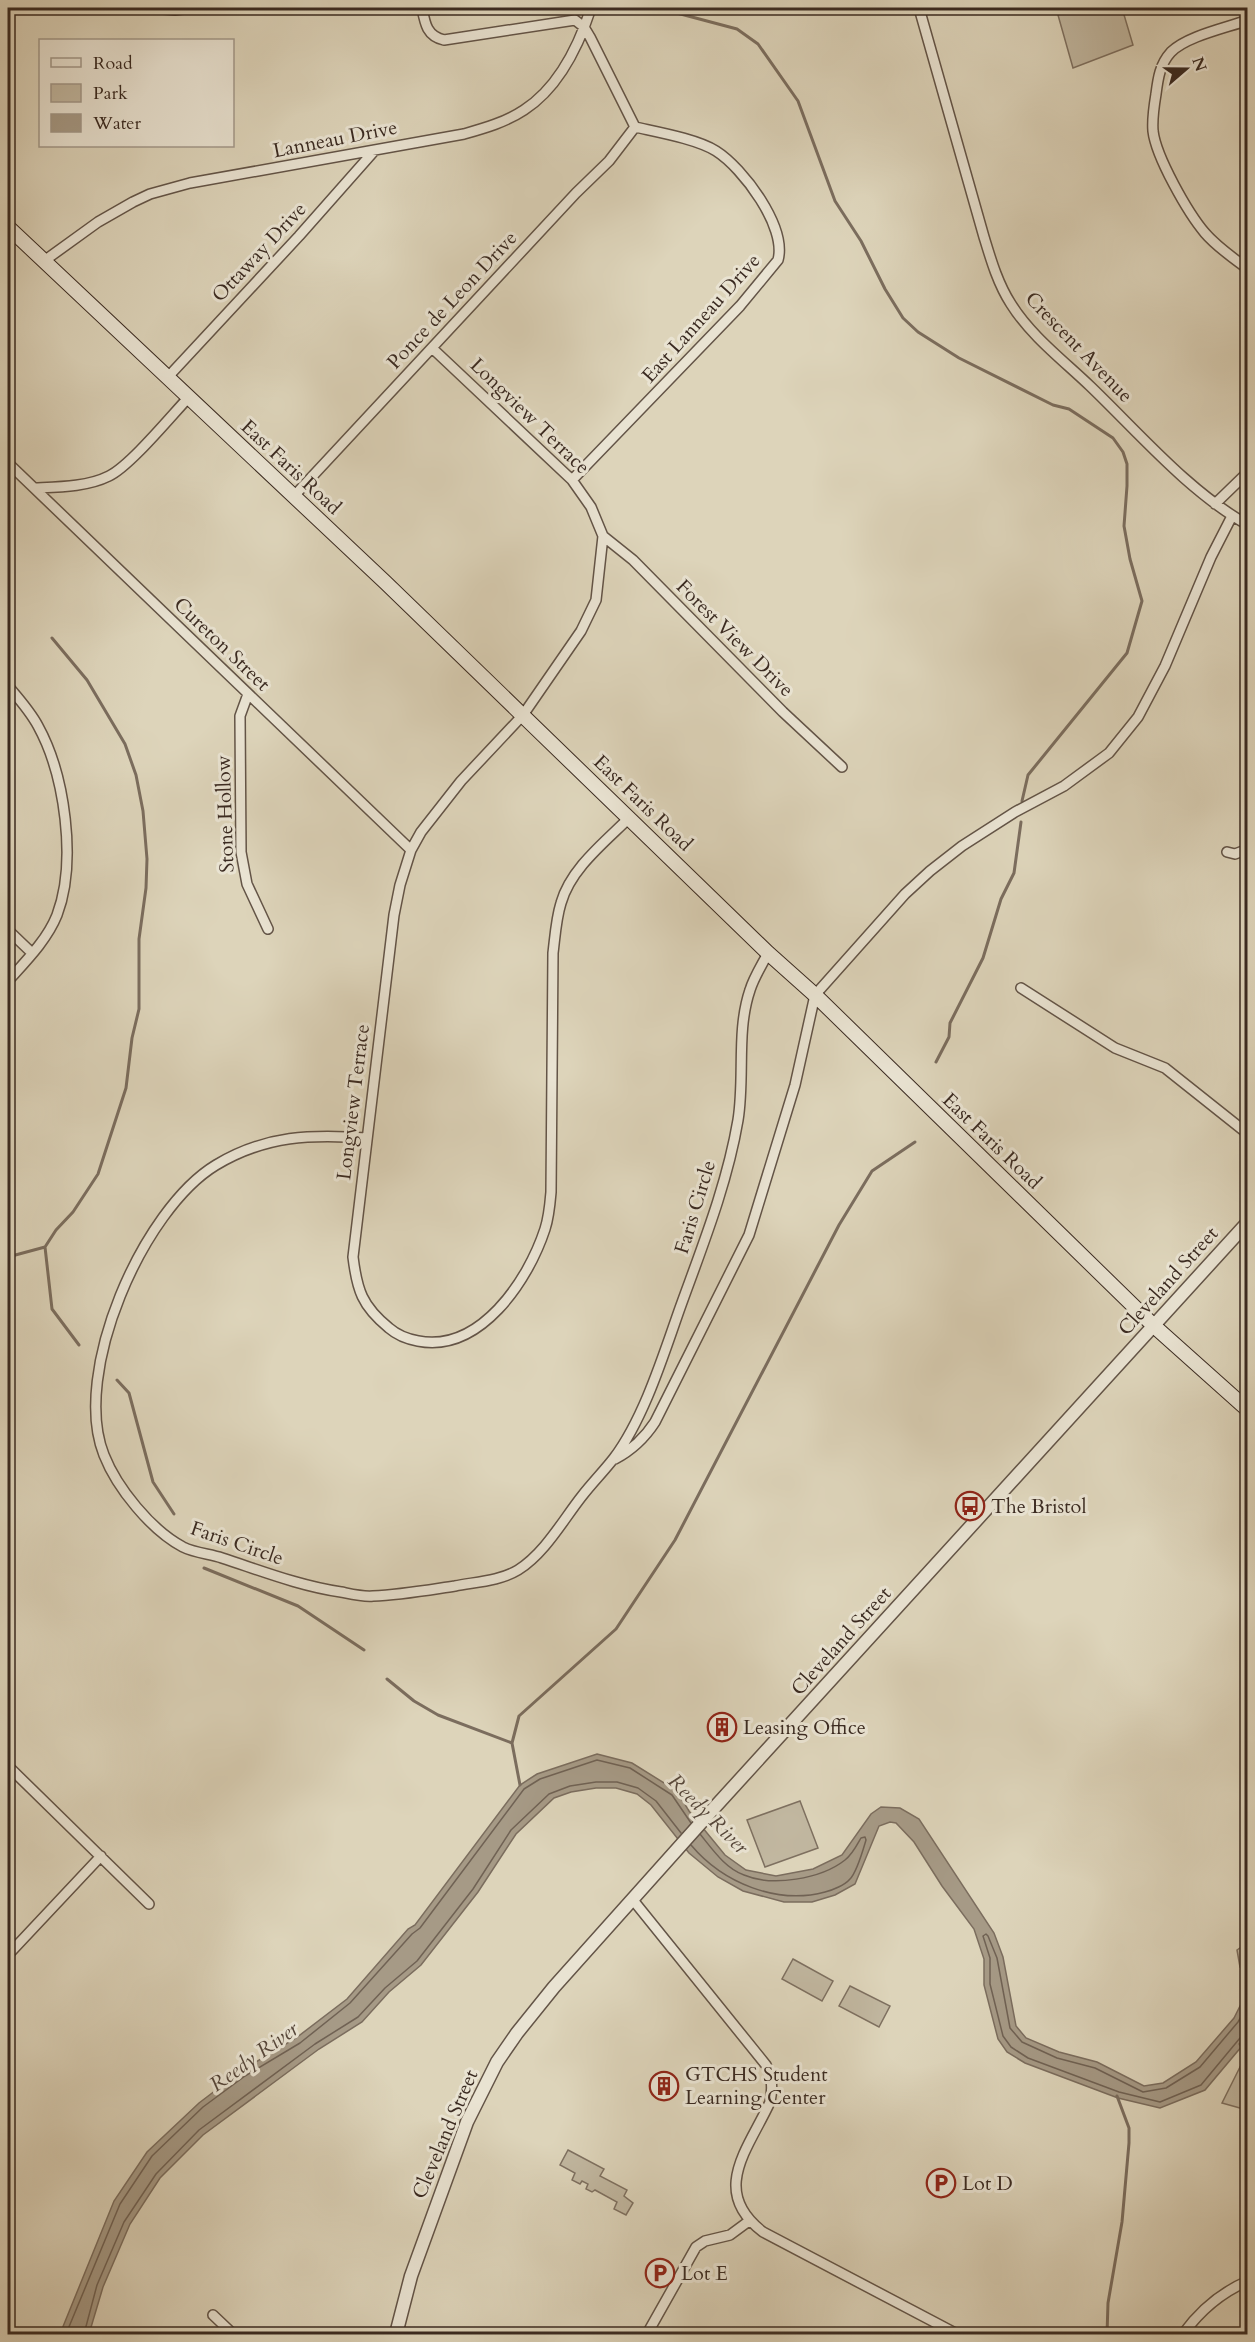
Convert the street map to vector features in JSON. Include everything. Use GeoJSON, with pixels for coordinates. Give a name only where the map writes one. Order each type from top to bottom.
{"type":"FeatureCollection","features":[{"type":"Feature","properties":{"kind":"main road","name":"East Faris Road"},"geometry":{"type":"LineString","coordinates":[[8,227],[630,817],[1154,1326],[1248,1410]]}},
{"type":"Feature","properties":{"kind":"street"},"geometry":{"type":"LineString","coordinates":[[152,8],[175,10],[191,8]]}},
{"type":"Feature","properties":{"kind":"street"},"geometry":{"type":"LineString","coordinates":[[422,8],[429,33],[435,38],[444,40],[575,21],[584,27],[635,127]]}},
{"type":"Feature","properties":{"kind":"street","name":"Lanneau Drive"},"geometry":{"type":"LineString","coordinates":[[44,261],[98,222],[150,194],[190,183],[464,134],[486,128],[523,111],[533,104],[561,72],[591,8]]}},
{"type":"Feature","properties":{"kind":"street","name":"Crescent Avenue"},"geometry":{"type":"LineString","coordinates":[[919,8],[984,237],[999,281],[1011,305],[1041,339],[1215,504],[1248,525]]}},
{"type":"Feature","properties":{"kind":"street"},"geometry":{"type":"LineString","coordinates":[[1248,20],[1197,38],[1173,50],[1165,59],[1158,75],[1153,122],[1153,133],[1164,164],[1196,221],[1219,247],[1248,269]]}},
{"type":"Feature","properties":{"kind":"street","name":"Ponce de Leon Drive"},"geometry":{"type":"LineString","coordinates":[[294,496],[609,161],[635,127]]}},
{"type":"Feature","properties":{"kind":"street","name":"East Lanneau Drive"},"geometry":{"type":"LineString","coordinates":[[573,480],[740,306],[777,260],[780,252],[773,225],[764,206],[747,180],[727,159],[704,145],[635,127]]}},
{"type":"Feature","properties":{"kind":"street","name":"Ottaway Drive"},"geometry":{"type":"LineString","coordinates":[[167,378],[299,236],[375,150]]}},
{"type":"Feature","properties":{"kind":"street","name":"Longview Terrace"},"geometry":{"type":"LineString","coordinates":[[432,348],[573,480],[591,507],[603,536],[593,609],[581,631],[523,715],[448,797],[411,850],[400,885],[394,915],[353,1257],[356,1282],[362,1300],[376,1318],[395,1333],[413,1340],[441,1342],[467,1335],[499,1308],[522,1278],[546,1227],[551,1192],[553,953],[558,917],[569,885],[582,866],[630,817]]}},
{"type":"Feature","properties":{"kind":"street"},"geometry":{"type":"LineString","coordinates":[[35,488],[85,484],[112,475],[189,397]]}},
{"type":"Feature","properties":{"kind":"street","name":"Cureton Street"},"geometry":{"type":"LineString","coordinates":[[8,463],[12,471],[35,488],[411,850]]}},
{"type":"Feature","properties":{"kind":"street"},"geometry":{"type":"LineString","coordinates":[[1215,504],[1248,472]]}},
{"type":"Feature","properties":{"kind":"street"},"geometry":{"type":"LineString","coordinates":[[815,995],[905,894],[930,871],[962,846],[1015,812],[1064,786],[1109,753],[1138,717],[1165,666],[1211,557],[1232,516]]}},
{"type":"Feature","properties":{"kind":"street","name":"Forest View Drive"},"geometry":{"type":"LineString","coordinates":[[603,536],[633,560],[783,712],[842,767]]}},
{"type":"Feature","properties":{"kind":"street"},"geometry":{"type":"LineString","coordinates":[[8,981],[47,934],[57,914],[66,877],[68,856],[58,780],[48,747],[27,708],[9,691]]}},
{"type":"Feature","properties":{"kind":"street","name":"Stone Hollow"},"geometry":{"type":"LineString","coordinates":[[248,694],[240,716],[242,861],[247,884],[268,929]]}},
{"type":"Feature","properties":{"kind":"street"},"geometry":{"type":"LineString","coordinates":[[1227,852],[1235,854],[1248,849]]}},
{"type":"Feature","properties":{"kind":"street"},"geometry":{"type":"LineString","coordinates":[[8,930],[32,953]]}},
{"type":"Feature","properties":{"kind":"street","name":"Faris Circle"},"geometry":{"type":"LineString","coordinates":[[367,1138],[304,1135],[249,1149],[221,1162],[190,1186],[163,1218],[146,1244],[118,1303],[103,1348],[95,1408],[97,1434],[105,1458],[120,1485],[152,1523],[182,1547],[319,1588],[371,1597],[488,1580],[516,1571],[539,1551],[613,1460],[634,1425],[662,1359],[717,1206],[739,1113],[745,1010],[750,988],[768,953]]}},
{"type":"Feature","properties":{"kind":"street"},"geometry":{"type":"LineString","coordinates":[[1021,988],[1115,1048],[1165,1068],[1248,1134]]}},
{"type":"Feature","properties":{"kind":"street","name":"Faris Circle"},"geometry":{"type":"LineString","coordinates":[[613,1460],[629,1452],[642,1440],[655,1422],[749,1235],[795,1085],[815,995]]}},
{"type":"Feature","properties":{"kind":"street","name":"Cleveland Street"},"geometry":{"type":"LineString","coordinates":[[396,2334],[425,2233],[467,2122],[497,2062],[517,2033],[554,1987],[715,1807],[1248,1222]]}},
{"type":"Feature","properties":{"kind":"street"},"geometry":{"type":"LineString","coordinates":[[8,1766],[149,1904]]}},
{"type":"Feature","properties":{"kind":"street"},"geometry":{"type":"LineString","coordinates":[[8,1955],[101,1856]]}},
{"type":"Feature","properties":{"kind":"street"},"geometry":{"type":"LineString","coordinates":[[633,1900],[766,2065],[770,2074],[772,2084],[770,2102],[739,2161],[735,2177],[738,2201],[749,2221],[772,2237],[957,2334]]}},
{"type":"Feature","properties":{"kind":"street"},"geometry":{"type":"LineString","coordinates":[[647,2334],[696,2247],[705,2241],[730,2235],[749,2221]]}},
{"type":"Feature","properties":{"kind":"street"},"geometry":{"type":"LineString","coordinates":[[1183,2334],[1195,2318],[1210,2305],[1248,2281]]}},
{"type":"Feature","properties":{"kind":"street"},"geometry":{"type":"LineString","coordinates":[[213,2315],[233,2334]]}},
{"type":"Feature","properties":{"kind":"green space"},"geometry":{"type":"Polygon","coordinates":[[[1056,8],[1122,8],[1133,45],[1073,68],[1056,8]]]}},
{"type":"Feature","properties":{"kind":"green space"},"geometry":{"type":"Polygon","coordinates":[[[800,1801],[818,1848],[765,1867],[747,1820],[800,1801]]]}},
{"type":"Feature","properties":{"kind":"green space"},"geometry":{"type":"Polygon","coordinates":[[[1247,1943],[1247,1972],[1240,1967],[1237,1950],[1247,1943]]]}},
{"type":"Feature","properties":{"kind":"green space"},"geometry":{"type":"Polygon","coordinates":[[[793,1959],[833,1981],[822,2001],[782,1979],[793,1959]]]}},
{"type":"Feature","properties":{"kind":"green space"},"geometry":{"type":"Polygon","coordinates":[[[850,1986],[890,2006],[879,2027],[839,2006],[850,1986]]]}},
{"type":"Feature","properties":{"kind":"green space"},"geometry":{"type":"Polygon","coordinates":[[[1247,2053],[1247,2110],[1222,2103],[1247,2053]]]}},
{"type":"Feature","properties":{"kind":"green space"},"geometry":{"type":"Polygon","coordinates":[[[568,2150],[604,2169],[600,2176],[627,2190],[624,2196],[633,2203],[626,2215],[614,2209],[617,2202],[595,2190],[592,2192],[586,2189],[588,2184],[582,2181],[580,2184],[572,2180],[575,2173],[560,2165],[568,2150]]]}},
{"type":"Feature","properties":{"kind":"water"},"geometry":{"type":"Polygon","coordinates":[[[597,1754],[632,1763],[677,1791],[689,1811],[725,1855],[746,1870],[776,1876],[813,1869],[842,1855],[871,1814],[881,1807],[900,1808],[919,1819],[994,1933],[1003,1957],[1016,2026],[1026,2038],[1059,2052],[1097,2062],[1144,2086],[1163,2083],[1196,2062],[1234,2018],[1247,1992],[1247,2038],[1205,2090],[1160,2108],[1118,2098],[1025,2063],[1007,2052],[998,2039],[984,1985],[984,1959],[974,1929],[942,1886],[914,1842],[896,1823],[890,1822],[879,1826],[855,1884],[835,1895],[812,1902],[784,1902],[743,1891],[718,1877],[689,1853],[651,1805],[637,1794],[616,1788],[571,1792],[554,1798],[516,1834],[478,1892],[421,1965],[389,1992],[362,2022],[319,2049],[203,2135],[160,2178],[130,2224],[103,2287],[89,2334],[60,2334],[114,2201],[147,2152],[199,2103],[241,2071],[296,2038],[347,1999],[408,1929],[415,1925],[520,1785],[537,1774],[597,1754]]]}},
{"type":"Feature","properties":{"kind":"waterway"},"geometry":{"type":"LineString","coordinates":[[658,8],[737,29],[758,44],[798,101],[835,201],[861,241],[885,289],[903,318],[918,332],[959,358],[1053,405],[1069,409],[1113,438],[1123,452],[1127,464],[1124,526],[1130,559],[1142,601],[1127,653],[1028,775],[1022,801]]}},
{"type":"Feature","properties":{"kind":"waterway"},"geometry":{"type":"LineString","coordinates":[[52,638],[87,680],[125,744],[136,775],[143,811],[147,859],[146,888],[139,939],[139,1009],[132,1038],[126,1088],[98,1174],[73,1212],[56,1230],[45,1247],[52,1309],[79,1345]]}},
{"type":"Feature","properties":{"kind":"waterway"},"geometry":{"type":"LineString","coordinates":[[936,1062],[949,1037],[950,1023],[983,958],[1001,899],[1014,873],[1021,822]]}},
{"type":"Feature","properties":{"kind":"waterway"},"geometry":{"type":"LineString","coordinates":[[520,1785],[512,1743],[519,1716],[616,1629],[675,1540],[839,1225],[872,1171],[915,1142]]}},
{"type":"Feature","properties":{"kind":"waterway"},"geometry":{"type":"LineString","coordinates":[[8,1257],[45,1247]]}},
{"type":"Feature","properties":{"kind":"waterway"},"geometry":{"type":"LineString","coordinates":[[117,1380],[129,1393],[153,1482],[174,1514]]}},
{"type":"Feature","properties":{"kind":"waterway"},"geometry":{"type":"LineString","coordinates":[[204,1568],[298,1606],[364,1650]]}},
{"type":"Feature","properties":{"kind":"waterway"},"geometry":{"type":"LineString","coordinates":[[387,1679],[414,1701],[438,1715],[512,1743]]}},
{"type":"Feature","properties":{"kind":"waterway"},"geometry":{"type":"LineString","coordinates":[[1240,2044],[1248,2055]]}},
{"type":"Feature","properties":{"kind":"waterway"},"geometry":{"type":"LineString","coordinates":[[1107,2334],[1108,2303],[1122,2222],[1129,2143],[1129,2128],[1117,2096]]}},
{"type":"Feature","properties":{"kind":"place","name":"The Bristol"},"geometry":{"type":"Point","coordinates":[970,1506]}},
{"type":"Feature","properties":{"kind":"place","name":"Leasing Office"},"geometry":{"type":"Point","coordinates":[722,1727]}},
{"type":"Feature","properties":{"kind":"place","name":"GTCHS Student Learning Center"},"geometry":{"type":"Point","coordinates":[664,2086]}},
{"type":"Feature","properties":{"kind":"place","name":"Lot D"},"geometry":{"type":"Point","coordinates":[941,2183]}},
{"type":"Feature","properties":{"kind":"place","name":"Lot E"},"geometry":{"type":"Point","coordinates":[660,2273]}},
{"type":"Feature","properties":{"kind":"water label","name":"Reedy River"},"geometry":{"type":"Point","coordinates":[708,1814]}},
{"type":"Feature","properties":{"kind":"water label","name":"Reedy River"},"geometry":{"type":"Point","coordinates":[254,2057]}}]}
